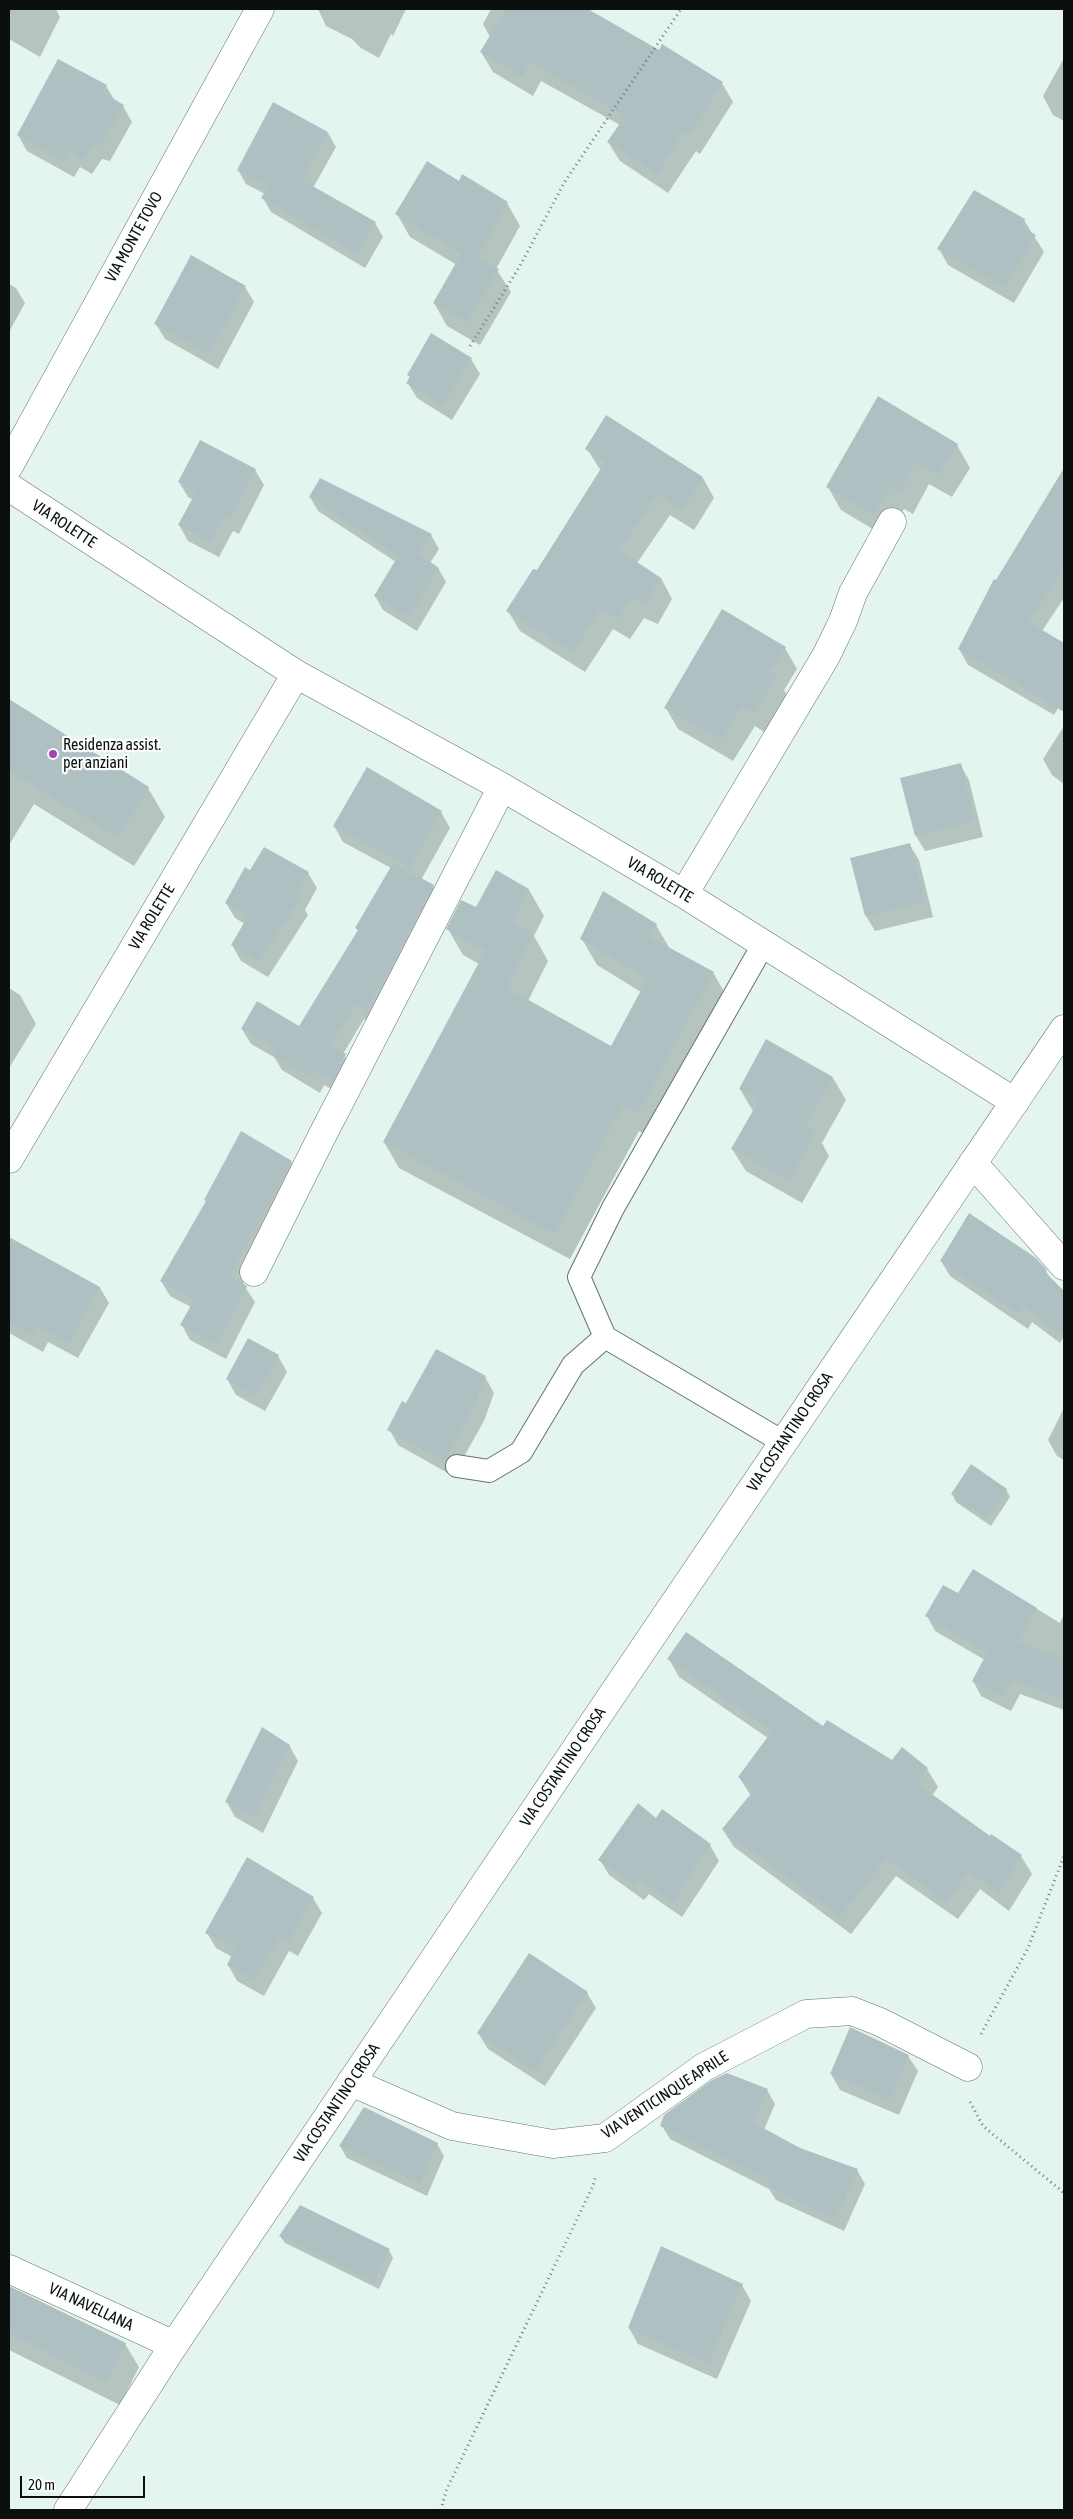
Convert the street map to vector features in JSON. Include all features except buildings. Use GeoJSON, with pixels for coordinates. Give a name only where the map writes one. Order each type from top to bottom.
{"type":"FeatureCollection","features":[{"type":"Feature","properties":{"kind":"street","name":"VIA MONTE TOVO"},"geometry":{"type":"LineString","coordinates":[[9,466],[260,9]]}},
{"type":"Feature","properties":{"kind":"street","name":"VIA ROLETTE"},"geometry":{"type":"LineString","coordinates":[[9,488],[296,674],[502,787],[684,894],[762,945],[1015,1102]]}},
{"type":"Feature","properties":{"kind":"street"},"geometry":{"type":"LineString","coordinates":[[684,894],[826,656],[843,621],[853,593],[892,522]]}},
{"type":"Feature","properties":{"kind":"street","name":"VIA ROLETTE"},"geometry":{"type":"LineString","coordinates":[[9,1159],[296,674]]}},
{"type":"Feature","properties":{"kind":"street"},"geometry":{"type":"LineString","coordinates":[[254,1272],[502,787]]}},
{"type":"Feature","properties":{"kind":"street","name":"VIA COSTANTINO CROSA"},"geometry":{"type":"LineString","coordinates":[[68,2510],[174,2345],[1064,1029]]}},
{"type":"Feature","properties":{"kind":"street"},"geometry":{"type":"LineString","coordinates":[[973,1163],[1064,1266]]}},
{"type":"Feature","properties":{"kind":"street","name":"VIA VENTICINQUE APRILE"},"geometry":{"type":"LineString","coordinates":[[351,2082],[452,2126],[553,2144],[605,2138],[704,2067],[806,2014],[852,2011],[880,2022],[968,2067]]}},
{"type":"Feature","properties":{"kind":"street","name":"VIA NAVELLANA"},"geometry":{"type":"LineString","coordinates":[[9,2269],[174,2345]]}},
{"type":"Feature","properties":{"kind":"lane"},"geometry":{"type":"LineString","coordinates":[[762,945],[613,1208],[579,1277],[605,1337],[783,1442]]}},
{"type":"Feature","properties":{"kind":"lane"},"geometry":{"type":"LineString","coordinates":[[457,1466],[489,1471],[521,1452],[573,1365],[605,1337]]}},
{"type":"Feature","properties":{"kind":"path"},"geometry":{"type":"LineString","coordinates":[[470,346],[520,266],[564,183],[680,9]]}},
{"type":"Feature","properties":{"kind":"path"},"geometry":{"type":"LineString","coordinates":[[1064,1856],[1028,1948],[975,2044],[968,2067],[966,2095],[983,2126],[1064,2193]]}},
{"type":"Feature","properties":{"kind":"path"},"geometry":{"type":"LineString","coordinates":[[441,2510],[446,2491],[593,2186],[605,2138]]}},
{"type":"Feature","properties":{"kind":"place","name":"Residenza assist. per anziani"},"geometry":{"type":"Point","coordinates":[53,754]}}]}
